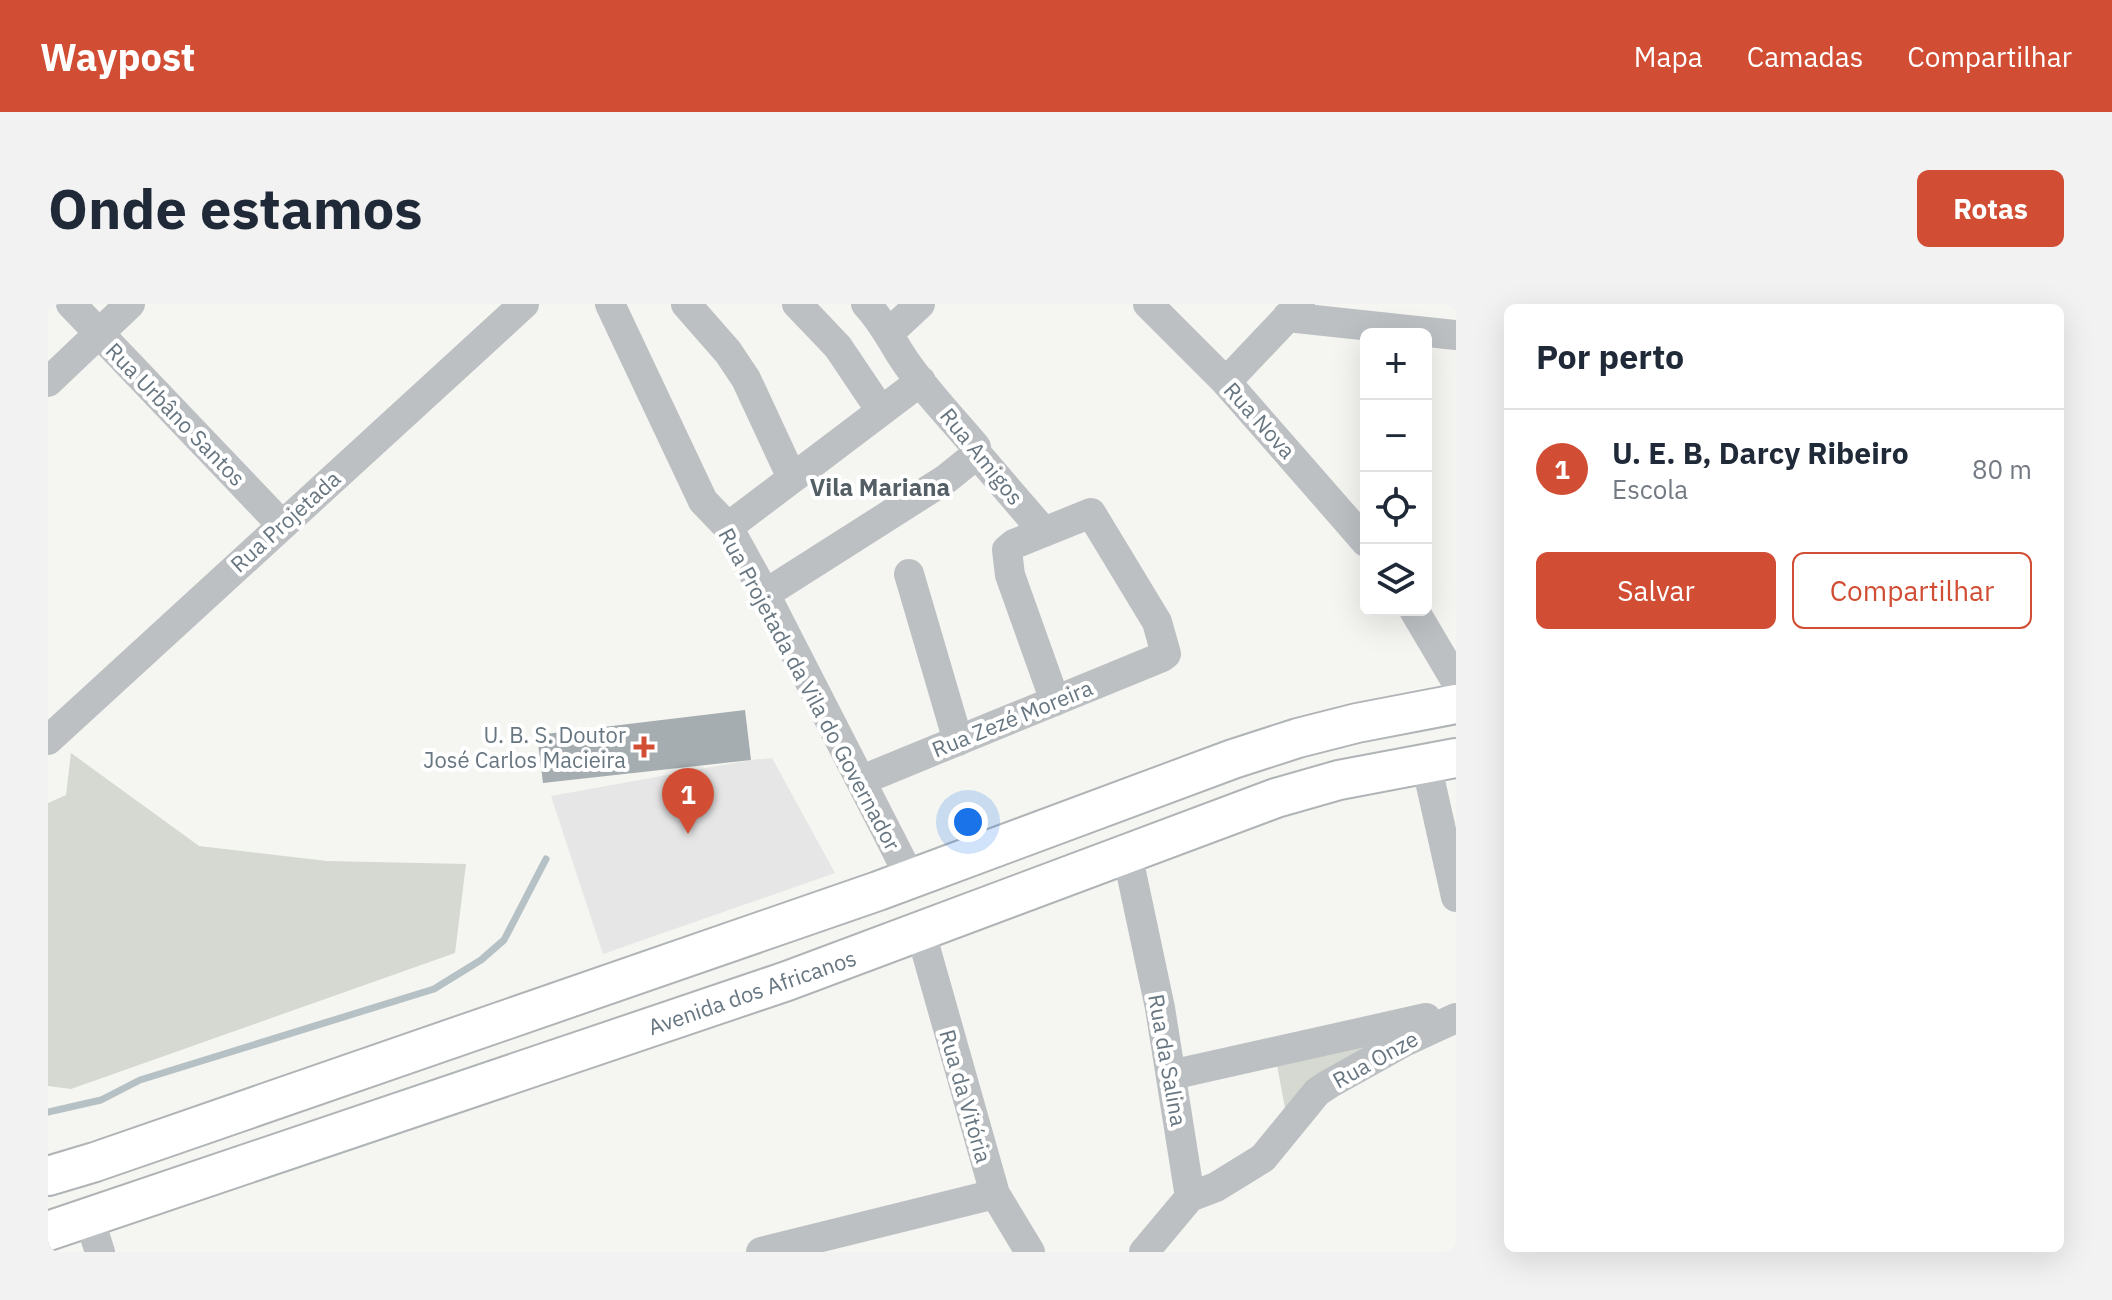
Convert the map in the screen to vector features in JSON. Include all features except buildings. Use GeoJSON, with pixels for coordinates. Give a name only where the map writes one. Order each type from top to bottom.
{"type":"FeatureCollection","features":[{"type":"Feature","properties":{"kind":"main road"},"geometry":{"type":"LineString","coordinates":[[48,1176],[894,885],[1246,755],[1357,723],[1456,704]]}},
{"type":"Feature","properties":{"kind":"main road","name":"Avenida dos Africanos"},"geometry":{"type":"LineString","coordinates":[[48,1231],[94,1235],[393,1115],[921,933],[1276,798],[1339,780],[1441,761]]}},
{"type":"Feature","properties":{"kind":"main road"},"geometry":{"type":"LineString","coordinates":[[787,981],[880,929],[884,908],[894,885]]}},
{"type":"Feature","properties":{"kind":"main road"},"geometry":{"type":"LineString","coordinates":[[393,1115],[415,1097],[526,1058],[532,1052],[538,1035],[531,1011]]}},
{"type":"Feature","properties":{"kind":"street","name":"Rua Urbâno Santos"},"geometry":{"type":"LineString","coordinates":[[71,304],[281,524]]}},
{"type":"Feature","properties":{"kind":"street"},"geometry":{"type":"LineString","coordinates":[[48,382],[130,304]]}},
{"type":"Feature","properties":{"kind":"street","name":"Rua Projetada"},"geometry":{"type":"LineString","coordinates":[[48,740],[524,304]]}},
{"type":"Feature","properties":{"kind":"street","name":"Rua Projetada da Vila do Governador"},"geometry":{"type":"LineString","coordinates":[[610,304],[703,501],[728,527],[862,780],[894,885]]}},
{"type":"Feature","properties":{"kind":"street"},"geometry":{"type":"LineString","coordinates":[[686,304],[728,352],[746,379],[792,478]]}},
{"type":"Feature","properties":{"kind":"street"},"geometry":{"type":"LineString","coordinates":[[797,304],[838,347],[881,411]]}},
{"type":"Feature","properties":{"kind":"street","name":"Rua Amigos"},"geometry":{"type":"LineString","coordinates":[[866,304],[921,381],[976,447],[977,454],[1044,532]]}},
{"type":"Feature","properties":{"kind":"street"},"geometry":{"type":"LineString","coordinates":[[889,333],[920,304]]}},
{"type":"Feature","properties":{"kind":"street","name":"Rua Nova"},"geometry":{"type":"LineString","coordinates":[[1148,304],[1226,382],[1360,535]]}},
{"type":"Feature","properties":{"kind":"street"},"geometry":{"type":"LineString","coordinates":[[1226,382],[1293,311],[1456,335]]}},
{"type":"Feature","properties":{"kind":"street"},"geometry":{"type":"LineString","coordinates":[[728,527],[921,381]]}},
{"type":"Feature","properties":{"kind":"street"},"geometry":{"type":"LineString","coordinates":[[765,594],[934,487],[977,454]]}},
{"type":"Feature","properties":{"kind":"street","name":"Rua Zezé Moreira"},"geometry":{"type":"LineString","coordinates":[[862,780],[1166,654],[1157,622],[1091,513],[1044,532]]}},
{"type":"Feature","properties":{"kind":"street"},"geometry":{"type":"LineString","coordinates":[[1044,532],[1007,550],[1010,575],[1055,701]]}},
{"type":"Feature","properties":{"kind":"street"},"geometry":{"type":"LineString","coordinates":[[909,574],[958,741]]}},
{"type":"Feature","properties":{"kind":"street"},"geometry":{"type":"LineString","coordinates":[[1418,616],[1456,681]]}},
{"type":"Feature","properties":{"kind":"street"},"geometry":{"type":"LineString","coordinates":[[1441,761],[1456,897]]}},
{"type":"Feature","properties":{"kind":"street","name":"Rua da Salina"},"geometry":{"type":"LineString","coordinates":[[1127,853],[1160,1008],[1190,1197]]}},
{"type":"Feature","properties":{"kind":"street","name":"Rua da Vitória"},"geometry":{"type":"LineString","coordinates":[[921,933],[995,1194],[1030,1252]]}},
{"type":"Feature","properties":{"kind":"street"},"geometry":{"type":"LineString","coordinates":[[1171,1075],[1456,1012]]}},
{"type":"Feature","properties":{"kind":"street","name":"Rua Onze"},"geometry":{"type":"LineString","coordinates":[[1190,1197],[1216,1187],[1263,1158],[1308,1103],[1329,1084],[1392,1048],[1456,1018]]}},
{"type":"Feature","properties":{"kind":"street"},"geometry":{"type":"LineString","coordinates":[[761,1252],[995,1194]]}},
{"type":"Feature","properties":{"kind":"street"},"geometry":{"type":"LineString","coordinates":[[1144,1252],[1190,1197]]}},
{"type":"Feature","properties":{"kind":"shaded area"},"geometry":{"type":"Polygon","coordinates":[[[71,753],[199,846],[327,861],[466,864],[455,953],[71,1089],[48,1086],[48,803],[66,795],[71,753]]]}},
{"type":"Feature","properties":{"kind":"shaded area"},"geometry":{"type":"Polygon","coordinates":[[[772,758],[835,873],[603,954],[551,796],[772,758]]]}},
{"type":"Feature","properties":{"kind":"shaded area"},"geometry":{"type":"Polygon","coordinates":[[[1396,1022],[1286,1114],[1277,1065],[1396,1022]]]}},
{"type":"Feature","properties":{"kind":"waterway"},"geometry":{"type":"LineString","coordinates":[[48,1112],[101,1100],[140,1080],[434,989],[481,960],[504,940],[546,859]]}},
{"type":"Feature","properties":{"kind":"place","name":"U. B. S. Doutor José Carlos Macieira"},"geometry":{"type":"Point","coordinates":[644,747]}},
{"type":"Feature","properties":{"kind":"place","name":"U. E. B, Darcy Ribeiro"},"geometry":{"type":"Point","coordinates":[688,834]}},
{"type":"Feature","properties":{"kind":"district","name":"Vila Mariana"},"geometry":{"type":"Point","coordinates":[880,487]}}]}
